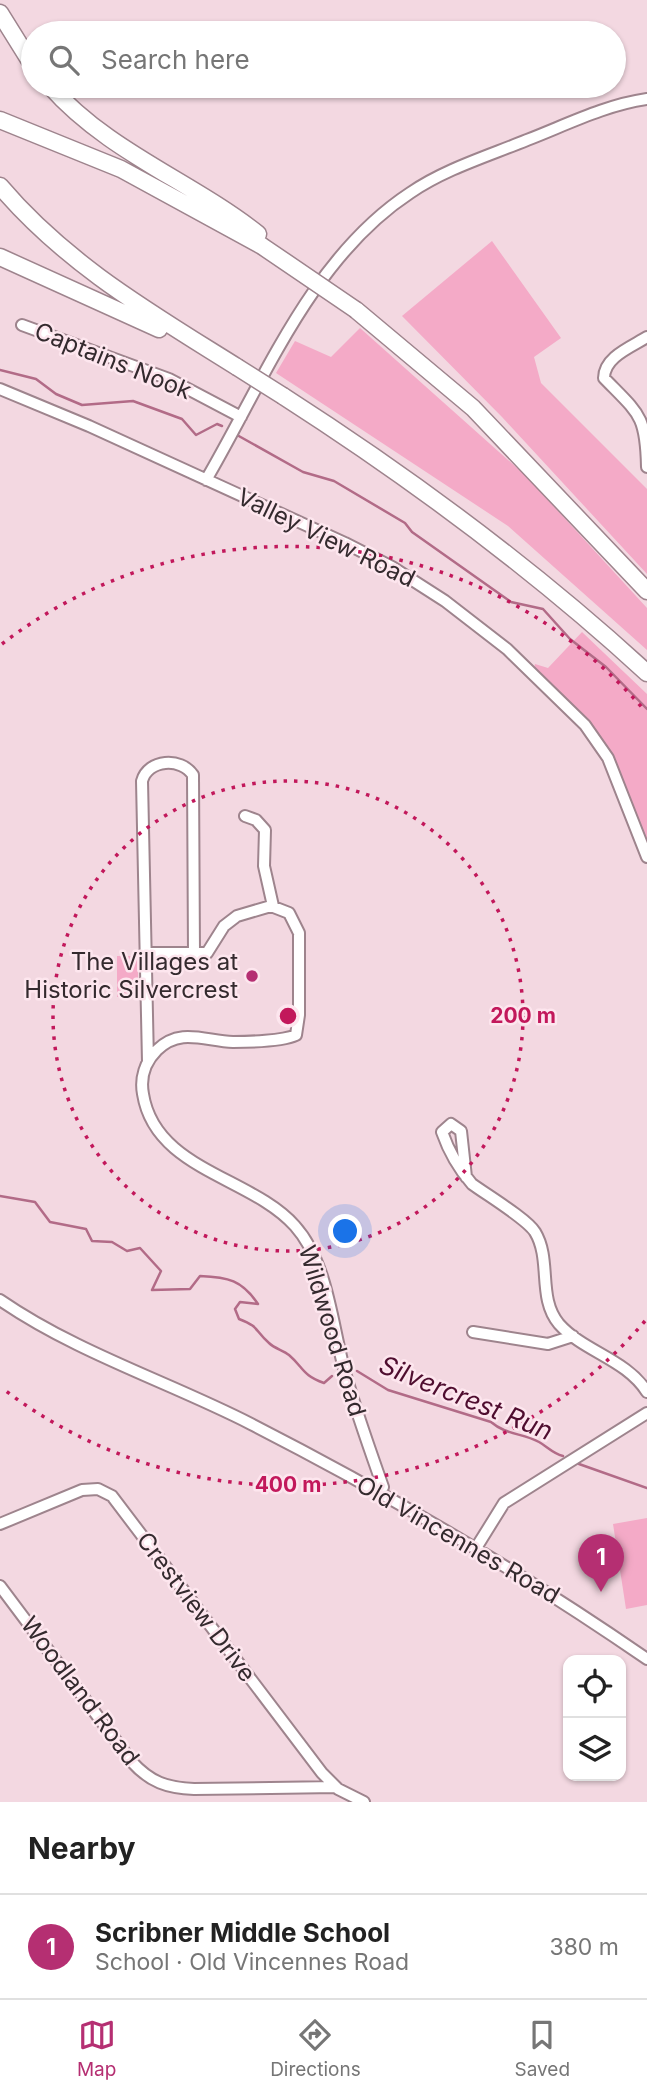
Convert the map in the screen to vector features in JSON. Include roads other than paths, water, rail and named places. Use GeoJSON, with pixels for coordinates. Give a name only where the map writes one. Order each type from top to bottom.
{"type":"FeatureCollection","features":[{"type":"Feature","properties":{"kind":"highway"},"geometry":{"type":"LineString","coordinates":[[0,13],[21,47]]}},
{"type":"Feature","properties":{"kind":"highway"},"geometry":{"type":"LineString","coordinates":[[62,98],[89,124],[117,145],[234,215],[264,243],[356,310],[473,408],[647,591]]}},
{"type":"Feature","properties":{"kind":"highway"},"geometry":{"type":"LineString","coordinates":[[0,120],[121,169],[264,243]]}},
{"type":"Feature","properties":{"kind":"highway"},"geometry":{"type":"LineString","coordinates":[[0,186],[50,239],[94,276],[391,467],[477,530],[581,614],[647,673]]}},
{"type":"Feature","properties":{"kind":"highway"},"geometry":{"type":"LineString","coordinates":[[0,257],[75,288],[237,367]]}},
{"type":"Feature","properties":{"kind":"street"},"geometry":{"type":"LineString","coordinates":[[206,480],[274,355],[310,300],[345,251],[379,216],[432,180],[597,112],[647,99]]}},
{"type":"Feature","properties":{"kind":"street","name":"Captains Nook"},"geometry":{"type":"LineString","coordinates":[[22,325],[169,379],[242,417]]}},
{"type":"Feature","properties":{"kind":"street"},"geometry":{"type":"LineString","coordinates":[[647,337],[609,361],[604,368],[604,378],[640,415],[646,441],[647,467]]}},
{"type":"Feature","properties":{"kind":"street","name":"Valley View Road"},"geometry":{"type":"LineString","coordinates":[[0,389],[206,480],[392,567],[445,601],[507,649],[566,704],[601,747],[624,793],[647,857]]}},
{"type":"Feature","properties":{"kind":"street"},"geometry":{"type":"LineString","coordinates":[[148,1062],[142,781],[153,766],[176,764],[189,769],[194,781],[194,954]]}},
{"type":"Feature","properties":{"kind":"street"},"geometry":{"type":"LineString","coordinates":[[246,816],[256,820],[265,830],[264,866],[273,906]]}},
{"type":"Feature","properties":{"kind":"street"},"geometry":{"type":"LineString","coordinates":[[147,953],[206,953],[230,920],[273,906],[289,912],[298,926],[298,1032],[287,1038],[235,1042],[192,1036],[175,1040],[155,1051],[148,1062]]}},
{"type":"Feature","properties":{"kind":"street","name":"Wildwood Road"},"geometry":{"type":"LineString","coordinates":[[148,1062],[143,1075],[142,1093],[148,1112],[160,1131],[196,1164],[275,1208],[295,1226],[308,1244],[320,1273],[345,1374],[383,1487],[379,1493]]}},
{"type":"Feature","properties":{"kind":"street"},"geometry":{"type":"LineString","coordinates":[[466,1177],[531,1227],[540,1246],[551,1310],[557,1322],[573,1336],[635,1375],[647,1392]]}},
{"type":"Feature","properties":{"kind":"street","name":"Old Vincennes Road"},"geometry":{"type":"LineString","coordinates":[[0,1300],[35,1322],[251,1424],[379,1493],[575,1609],[647,1659]]}},
{"type":"Feature","properties":{"kind":"street"},"geometry":{"type":"LineString","coordinates":[[473,1332],[548,1343],[573,1336]]}},
{"type":"Feature","properties":{"kind":"street"},"geometry":{"type":"LineString","coordinates":[[476,1548],[504,1503],[647,1413]]}},
{"type":"Feature","properties":{"kind":"street","name":"Crestview Drive"},"geometry":{"type":"LineString","coordinates":[[0,1524],[82,1490],[98,1489],[112,1496],[312,1760],[336,1787],[364,1802]]}},
{"type":"Feature","properties":{"kind":"street","name":"Woodland Road"},"geometry":{"type":"LineString","coordinates":[[0,1586],[132,1762],[155,1782],[174,1788],[194,1789],[336,1787]]}},
{"type":"Feature","properties":{"kind":"waterway"},"geometry":{"type":"LineString","coordinates":[[0,370],[36,379],[56,394],[82,405],[133,401],[182,419],[196,435],[217,424],[222,426]]}},
{"type":"Feature","properties":{"kind":"waterway"},"geometry":{"type":"LineString","coordinates":[[237,435],[303,472],[334,481],[405,523],[412,532],[511,602],[543,609],[570,639],[606,667],[647,709]]}},
{"type":"Feature","properties":{"kind":"waterway","name":"Silvercrest Run"},"geometry":{"type":"LineString","coordinates":[[0,1196],[35,1202],[50,1222],[86,1229],[92,1241],[112,1242],[127,1251],[140,1248],[161,1271],[152,1290],[190,1289],[200,1276],[233,1281],[246,1290],[258,1304],[240,1302],[235,1309],[239,1319],[254,1327],[269,1343],[289,1355],[311,1377],[324,1383],[332,1376]]}},
{"type":"Feature","properties":{"kind":"waterway","name":"Silvercrest Run"},"geometry":{"type":"LineString","coordinates":[[357,1371],[388,1390],[491,1422],[502,1429],[539,1442],[563,1456]]}},
{"type":"Feature","properties":{"kind":"waterway","name":"Silvercrest Run"},"geometry":{"type":"LineString","coordinates":[[579,1464],[647,1488]]}},
{"type":"Feature","properties":{"kind":"place","name":"The Villages at Historic Silvercrest"},"geometry":{"type":"Point","coordinates":[252,976]}},
{"type":"Feature","properties":{"kind":"place","name":"Scribner Middle School"},"geometry":{"type":"Point","coordinates":[601,1592]}}]}
